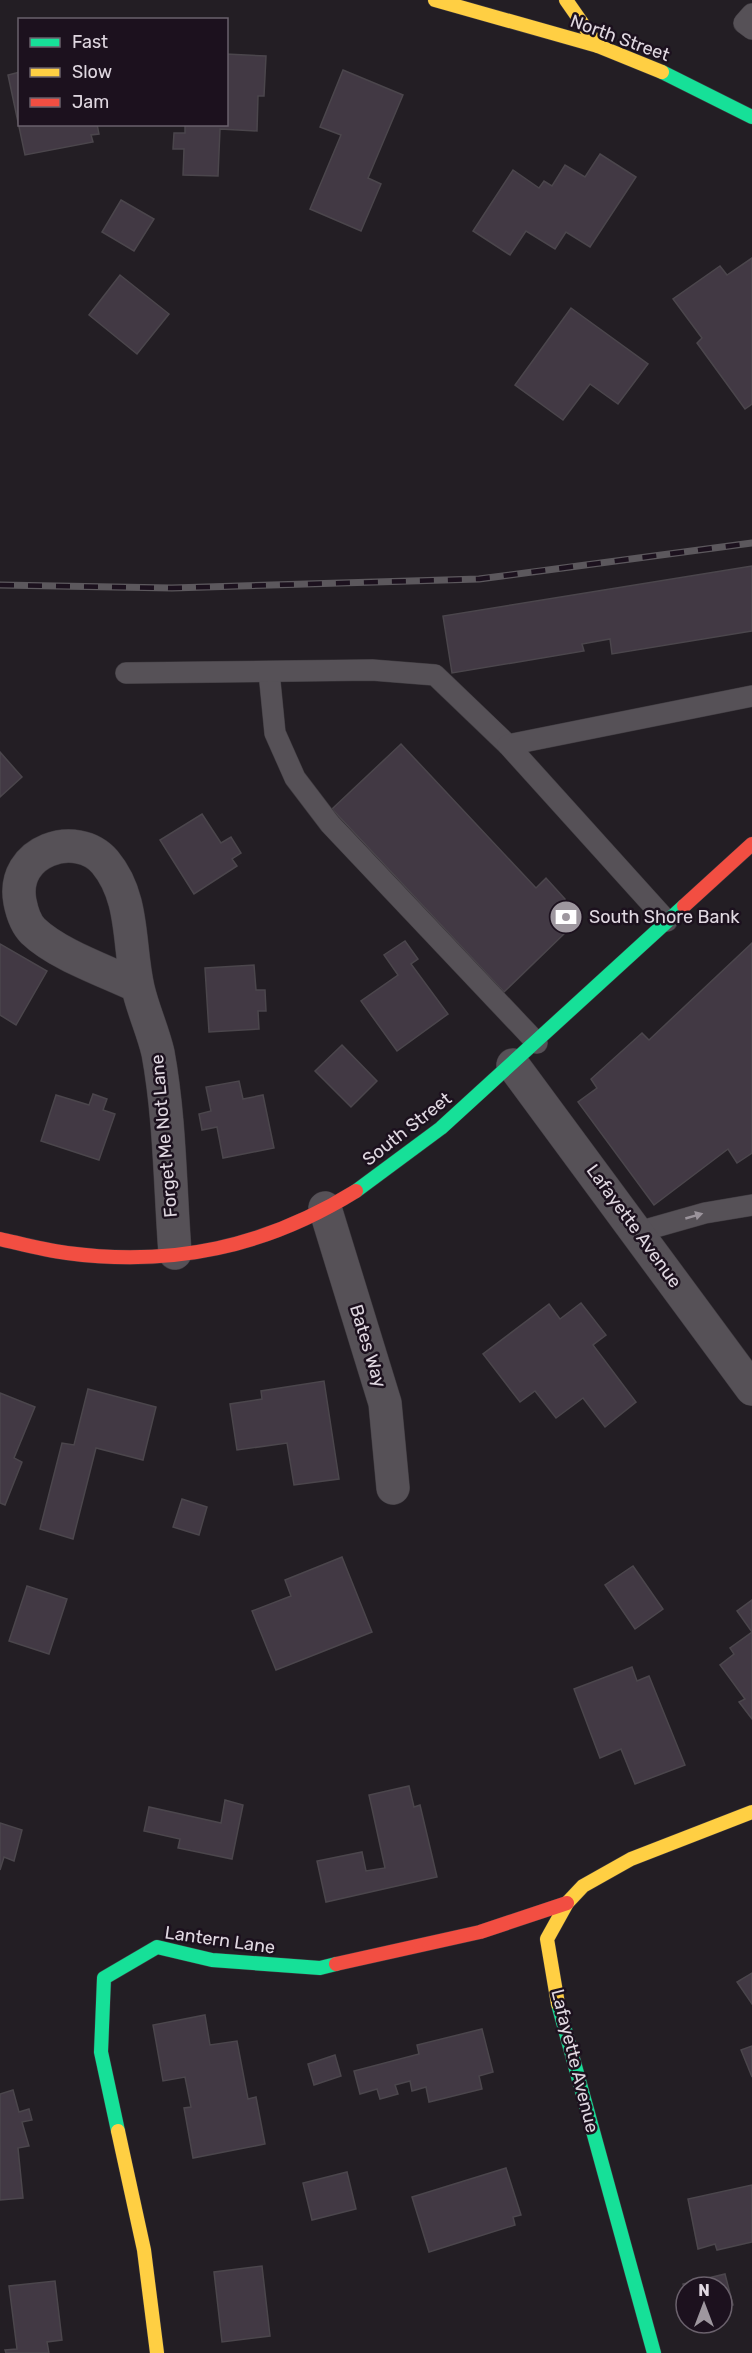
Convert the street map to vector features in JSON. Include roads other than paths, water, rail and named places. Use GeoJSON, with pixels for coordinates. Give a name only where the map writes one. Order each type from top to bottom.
{"type":"FeatureCollection","features":[{"type":"Feature","properties":{"kind":"street","name":"North Street"},"geometry":{"type":"LineString","coordinates":[[435,0],[598,46],[683,81],[752,117]]}},
{"type":"Feature","properties":{"kind":"street"},"geometry":{"type":"LineString","coordinates":[[566,0],[598,46]]}},
{"type":"Feature","properties":{"kind":"street","name":"South Street"},"geometry":{"type":"LineString","coordinates":[[0,1239],[76,1254],[132,1256],[217,1249],[258,1239],[325,1208],[401,1160],[513,1065],[752,844]]}},
{"type":"Feature","properties":{"kind":"street","name":"Forget Me Not Lane"},"geometry":{"type":"LineString","coordinates":[[137,986],[158,1053],[175,1253]]}},
{"type":"Feature","properties":{"kind":"street","name":"Lafayette Avenue"},"geometry":{"type":"LineString","coordinates":[[513,1065],[752,1389]]}},
{"type":"Feature","properties":{"kind":"street","name":"Bates Way"},"geometry":{"type":"LineString","coordinates":[[325,1208],[385,1403],[393,1488]]}},
{"type":"Feature","properties":{"kind":"street","name":"Lafayette Avenue"},"geometry":{"type":"LineString","coordinates":[[654,2353],[559,2012],[547,1939],[567,1903],[583,1886],[631,1859],[752,1812]]}},
{"type":"Feature","properties":{"kind":"street","name":"Lantern Lane"},"geometry":{"type":"LineString","coordinates":[[157,2353],[144,2250],[100,2052],[104,1978],[157,1947],[212,1960],[320,1968],[480,1932],[567,1903]]}},
{"type":"Feature","properties":{"kind":"lane"},"geometry":{"type":"LineString","coordinates":[[752,14],[744,23],[752,29]]}},
{"type":"Feature","properties":{"kind":"lane"},"geometry":{"type":"LineString","coordinates":[[126,673],[372,670],[435,675],[508,745],[667,921]]}},
{"type":"Feature","properties":{"kind":"lane"},"geometry":{"type":"LineString","coordinates":[[269,672],[275,733],[295,778],[330,824],[537,1043]]}},
{"type":"Feature","properties":{"kind":"lane"},"geometry":{"type":"LineString","coordinates":[[508,745],[752,696]]}},
{"type":"Feature","properties":{"kind":"lane"},"geometry":{"type":"LineString","coordinates":[[638,1232],[705,1213],[752,1205]]}},
{"type":"Feature","properties":{"kind":"railway"},"geometry":{"type":"LineString","coordinates":[[0,585],[172,588],[479,579],[752,543]]}},
{"type":"Feature","properties":{"kind":"place","name":"South Shore Bank"},"geometry":{"type":"Point","coordinates":[566,917]}}]}
